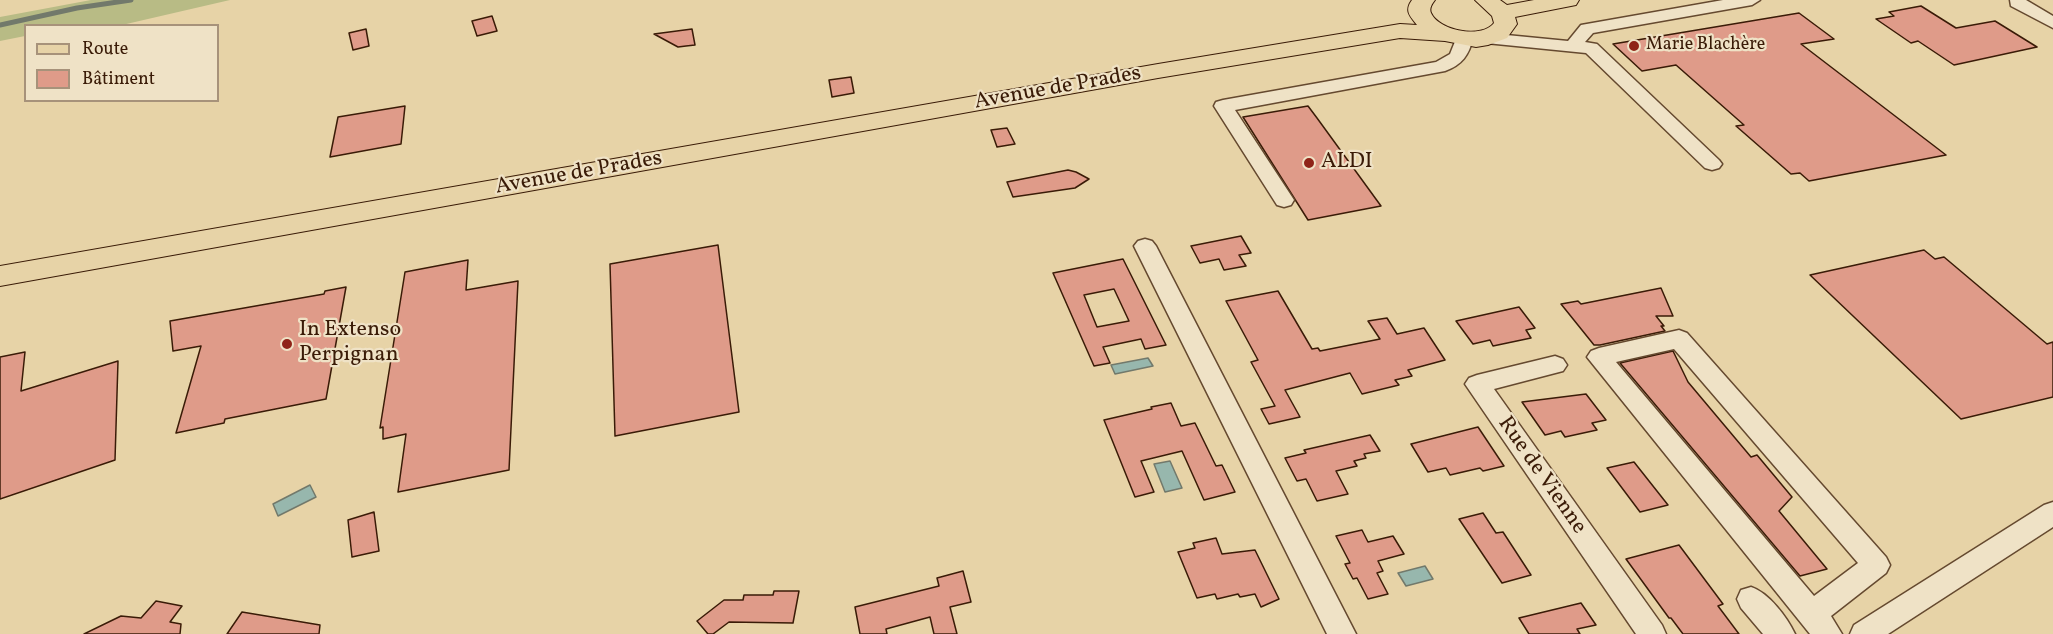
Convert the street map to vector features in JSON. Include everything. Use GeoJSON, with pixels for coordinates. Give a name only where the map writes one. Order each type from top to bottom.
{"type":"FeatureCollection","features":[{"type":"Feature","properties":{"kind":"main road"},"geometry":{"type":"LineString","coordinates":[[1421,7],[1432,28],[1464,37],[1497,34],[1498,12],[1568,0]]}},
{"type":"Feature","properties":{"kind":"main road","name":"Avenue de Prades"},"geometry":{"type":"LineString","coordinates":[[1158,71],[1421,7]]}},
{"type":"Feature","properties":{"kind":"main road","name":"Avenue de Prades"},"geometry":{"type":"LineString","coordinates":[[0,276],[1158,71],[1400,31],[1464,37]]}},
{"type":"Feature","properties":{"kind":"street"},"geometry":{"type":"LineString","coordinates":[[1573,46],[1587,29],[1752,0]]}},
{"type":"Feature","properties":{"kind":"street"},"geometry":{"type":"LineString","coordinates":[[2017,2],[2053,23]]}},
{"type":"Feature","properties":{"kind":"street"},"geometry":{"type":"LineString","coordinates":[[1498,12],[1535,43]]}},
{"type":"Feature","properties":{"kind":"street"},"geometry":{"type":"LineString","coordinates":[[1284,200],[1223,106],[1439,67],[1457,60],[1461,54],[1464,37],[1591,48],[1712,164]]}},
{"type":"Feature","properties":{"kind":"street"},"geometry":{"type":"LineString","coordinates":[[1145,246],[1342,634]]}},
{"type":"Feature","properties":{"kind":"street"},"geometry":{"type":"LineString","coordinates":[[1679,339],[1876,565],[1820,624],[1599,357],[1679,339]]}},
{"type":"Feature","properties":{"kind":"street","name":"Rue de Vienne"},"geometry":{"type":"LineString","coordinates":[[1555,365],[1477,384],[1652,634]]}},
{"type":"Feature","properties":{"kind":"street"},"geometry":{"type":"LineString","coordinates":[[1864,634],[2053,513]]}},
{"type":"Feature","properties":{"kind":"street"},"geometry":{"type":"LineString","coordinates":[[1751,599],[1781,634]]}},
{"type":"Feature","properties":{"kind":"green space"},"geometry":{"type":"Polygon","coordinates":[[[91,0],[230,0],[126,24],[24,24],[24,36],[0,41],[0,17],[91,0]]]}},
{"type":"Feature","properties":{"kind":"water"},"geometry":{"type":"Polygon","coordinates":[[[1148,358],[1153,366],[1115,374],[1111,365],[1148,358]]]}},
{"type":"Feature","properties":{"kind":"water"},"geometry":{"type":"Polygon","coordinates":[[[1170,461],[1182,488],[1165,492],[1154,464],[1170,461]]]}},
{"type":"Feature","properties":{"kind":"water"},"geometry":{"type":"Polygon","coordinates":[[[310,485],[316,497],[278,516],[273,504],[310,485]]]}},
{"type":"Feature","properties":{"kind":"water"},"geometry":{"type":"Polygon","coordinates":[[[1425,566],[1433,579],[1406,586],[1398,573],[1425,566]]]}},
{"type":"Feature","properties":{"kind":"building"},"geometry":{"type":"Polygon","coordinates":[[[1921,6],[1956,28],[1995,21],[2037,47],[1954,65],[1918,41],[1911,43],[1876,19],[1894,16],[1889,12],[1921,6]]]}},
{"type":"Feature","properties":{"kind":"building"},"geometry":{"type":"Polygon","coordinates":[[[1799,13],[1834,39],[1801,44],[1946,155],[1809,181],[1800,173],[1791,174],[1736,126],[1744,125],[1676,65],[1642,71],[1613,44],[1799,13]]]}},
{"type":"Feature","properties":{"kind":"building"},"geometry":{"type":"Polygon","coordinates":[[[492,16],[497,31],[477,36],[472,21],[492,16]]]}},
{"type":"Feature","properties":{"kind":"building"},"geometry":{"type":"Polygon","coordinates":[[[366,29],[369,46],[353,50],[349,33],[366,29]]]}},
{"type":"Feature","properties":{"kind":"building"},"geometry":{"type":"Polygon","coordinates":[[[692,29],[695,45],[678,47],[654,34],[692,29]]]}},
{"type":"Feature","properties":{"kind":"building"},"geometry":{"type":"Polygon","coordinates":[[[851,77],[854,93],[832,97],[829,80],[851,77]]]}},
{"type":"Feature","properties":{"kind":"building"},"geometry":{"type":"Polygon","coordinates":[[[405,106],[401,144],[330,157],[338,117],[405,106]]]}},
{"type":"Feature","properties":{"kind":"building","name":"ALDI"},"geometry":{"type":"Polygon","coordinates":[[[1308,106],[1381,206],[1308,220],[1243,117],[1308,106]]]}},
{"type":"Feature","properties":{"kind":"building"},"geometry":{"type":"Polygon","coordinates":[[[1007,128],[1015,144],[997,147],[991,130],[1007,128]]]}},
{"type":"Feature","properties":{"kind":"building"},"geometry":{"type":"Polygon","coordinates":[[[1068,170],[1089,179],[1075,188],[1013,197],[1007,182],[1068,170]]]}},
{"type":"Feature","properties":{"kind":"building"},"geometry":{"type":"Polygon","coordinates":[[[1241,236],[1251,253],[1239,255],[1246,266],[1224,270],[1219,259],[1200,263],[1191,246],[1241,236]]]}},
{"type":"Feature","properties":{"kind":"building"},"geometry":{"type":"Polygon","coordinates":[[[718,245],[739,412],[615,436],[610,264],[718,245]]]}},
{"type":"Feature","properties":{"kind":"building"},"geometry":{"type":"Polygon","coordinates":[[[1924,250],[1935,259],[1944,257],[2047,344],[2053,342],[2053,397],[1961,419],[1810,275],[1924,250]]]}},
{"type":"Feature","properties":{"kind":"building"},"geometry":{"type":"Polygon","coordinates":[[[1123,259],[1166,345],[1145,349],[1141,339],[1103,347],[1110,363],[1094,366],[1053,273],[1123,259]],[[1114,289],[1084,295],[1097,327],[1129,321],[1114,289]]]}},
{"type":"Feature","properties":{"kind":"building"},"geometry":{"type":"Polygon","coordinates":[[[468,260],[466,290],[518,281],[509,470],[398,492],[406,434],[383,439],[383,427],[380,428],[405,272],[468,260]]]}},
{"type":"Feature","properties":{"kind":"building"},"geometry":{"type":"Polygon","coordinates":[[[346,287],[326,399],[225,419],[224,423],[176,433],[201,346],[173,351],[170,321],[324,294],[325,291],[346,287]]]}},
{"type":"Feature","properties":{"kind":"building"},"geometry":{"type":"Polygon","coordinates":[[[1661,288],[1673,316],[1656,316],[1665,331],[1600,345],[1594,345],[1561,304],[1578,301],[1581,304],[1661,288]]]}},
{"type":"Feature","properties":{"kind":"building"},"geometry":{"type":"Polygon","coordinates":[[[1278,291],[1312,349],[1318,348],[1320,351],[1380,339],[1368,321],[1387,318],[1397,334],[1424,328],[1445,360],[1408,370],[1412,376],[1395,380],[1399,385],[1362,394],[1350,373],[1285,390],[1300,417],[1269,424],[1261,409],[1275,406],[1251,362],[1258,360],[1226,301],[1278,291]]]}},
{"type":"Feature","properties":{"kind":"building"},"geometry":{"type":"Polygon","coordinates":[[[1519,307],[1535,328],[1526,330],[1531,338],[1493,346],[1490,340],[1473,344],[1456,321],[1519,307]]]}},
{"type":"Feature","properties":{"kind":"building"},"geometry":{"type":"Polygon","coordinates":[[[1673,351],[1688,382],[1751,457],[1757,455],[1792,497],[1779,511],[1827,569],[1800,576],[1620,363],[1673,351]]]}},
{"type":"Feature","properties":{"kind":"building"},"geometry":{"type":"Polygon","coordinates":[[[25,352],[21,391],[118,361],[115,460],[0,499],[0,357],[25,352]]]}},
{"type":"Feature","properties":{"kind":"building"},"geometry":{"type":"Polygon","coordinates":[[[1586,394],[1606,420],[1592,423],[1597,430],[1565,437],[1561,431],[1545,435],[1522,402],[1586,394]]]}},
{"type":"Feature","properties":{"kind":"building"},"geometry":{"type":"Polygon","coordinates":[[[1171,403],[1181,426],[1195,423],[1216,466],[1222,465],[1235,492],[1204,500],[1182,451],[1141,461],[1154,492],[1135,497],[1104,420],[1171,403]]]}},
{"type":"Feature","properties":{"kind":"building"},"geometry":{"type":"Polygon","coordinates":[[[1478,427],[1504,466],[1483,471],[1480,468],[1450,475],[1446,468],[1428,472],[1411,444],[1478,427]]]}},
{"type":"Feature","properties":{"kind":"building"},"geometry":{"type":"Polygon","coordinates":[[[1370,435],[1380,451],[1364,454],[1366,458],[1354,461],[1357,466],[1336,471],[1348,494],[1317,501],[1306,479],[1297,481],[1285,458],[1306,453],[1304,450],[1370,435]]]}},
{"type":"Feature","properties":{"kind":"building"},"geometry":{"type":"Polygon","coordinates":[[[1634,462],[1668,505],[1640,512],[1607,468],[1634,462]]]}},
{"type":"Feature","properties":{"kind":"building"},"geometry":{"type":"Polygon","coordinates":[[[374,512],[379,551],[352,557],[348,520],[374,512]]]}},
{"type":"Feature","properties":{"kind":"building"},"geometry":{"type":"Polygon","coordinates":[[[1483,513],[1496,533],[1503,532],[1531,575],[1502,583],[1459,519],[1483,513]]]}},
{"type":"Feature","properties":{"kind":"building"},"geometry":{"type":"Polygon","coordinates":[[[1362,530],[1368,542],[1393,536],[1404,554],[1378,561],[1383,571],[1377,573],[1388,594],[1368,599],[1357,578],[1353,579],[1345,564],[1350,563],[1336,536],[1362,530]]]}},
{"type":"Feature","properties":{"kind":"building"},"geometry":{"type":"Polygon","coordinates":[[[1216,538],[1222,554],[1255,550],[1279,599],[1261,607],[1255,594],[1240,597],[1238,594],[1217,599],[1215,594],[1197,598],[1178,552],[1195,548],[1193,543],[1216,538]]]}},
{"type":"Feature","properties":{"kind":"building"},"geometry":{"type":"Polygon","coordinates":[[[1679,545],[1723,604],[1718,606],[1739,634],[1683,634],[1626,559],[1679,545]]]}},
{"type":"Feature","properties":{"kind":"building"},"geometry":{"type":"Polygon","coordinates":[[[963,571],[971,602],[950,607],[957,634],[934,634],[930,617],[886,629],[887,634],[860,634],[855,607],[939,586],[937,578],[963,571]]]}},
{"type":"Feature","properties":{"kind":"building"},"geometry":{"type":"Polygon","coordinates":[[[774,591],[799,591],[793,623],[729,622],[713,634],[708,634],[697,621],[724,600],[743,600],[744,595],[773,595],[774,591]]]}},
{"type":"Feature","properties":{"kind":"building"},"geometry":{"type":"Polygon","coordinates":[[[156,601],[182,606],[170,622],[181,624],[180,634],[84,634],[121,616],[141,618],[156,601]]]}},
{"type":"Feature","properties":{"kind":"building"},"geometry":{"type":"Polygon","coordinates":[[[1581,603],[1596,625],[1577,629],[1580,634],[1529,634],[1519,618],[1581,603]]]}},
{"type":"Feature","properties":{"kind":"building"},"geometry":{"type":"Polygon","coordinates":[[[242,612],[320,625],[319,634],[227,634],[242,612]]]}},
{"type":"Feature","properties":{"kind":"waterway"},"geometry":{"type":"LineString","coordinates":[[0,25],[77,8],[131,0]]}},
{"type":"Feature","properties":{"kind":"place","name":"Marie Blachère"},"geometry":{"type":"Point","coordinates":[1634,46]}},
{"type":"Feature","properties":{"kind":"place","name":"ALDI"},"geometry":{"type":"Point","coordinates":[1309,163]}},
{"type":"Feature","properties":{"kind":"place","name":"In Extenso Perpignan"},"geometry":{"type":"Point","coordinates":[287,344]}}]}
